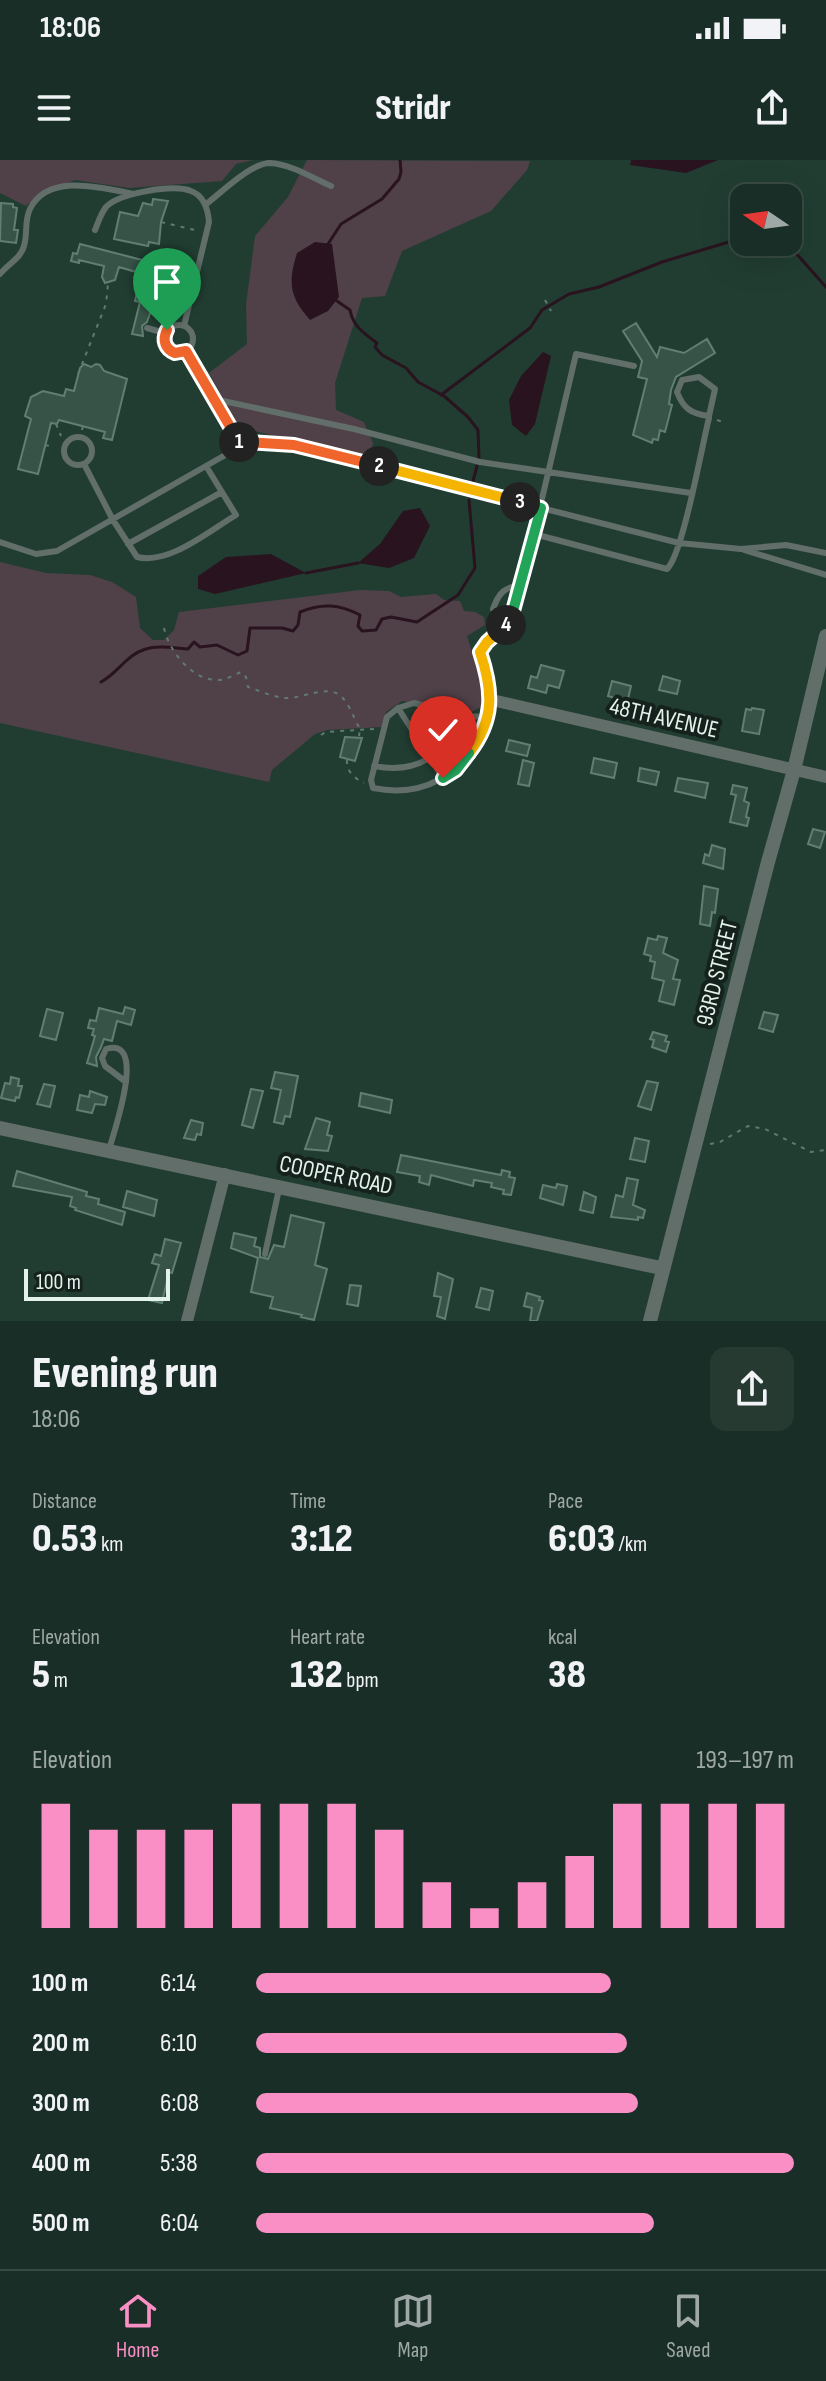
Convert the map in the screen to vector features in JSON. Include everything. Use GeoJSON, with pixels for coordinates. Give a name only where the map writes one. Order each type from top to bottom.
{"type":"FeatureCollection","features":[{"type":"Feature","properties":{"kind":"street","name":"93RD STREET"},"geometry":{"type":"LineString","coordinates":[[650,1321],[661,1268],[794,770],[826,636]]}},
{"type":"Feature","properties":{"kind":"street","name":"48TH AVENUE"},"geometry":{"type":"LineString","coordinates":[[492,700],[826,777]]}},
{"type":"Feature","properties":{"kind":"street","name":"COOPER ROAD"},"geometry":{"type":"LineString","coordinates":[[0,1128],[661,1268]]}},
{"type":"Feature","properties":{"kind":"street"},"geometry":{"type":"LineString","coordinates":[[190,1321],[225,1174]]}},
{"type":"Feature","properties":{"kind":"lane"},"geometry":{"type":"LineString","coordinates":[[205,205],[246,173],[268,163],[290,168],[331,186]]}},
{"type":"Feature","properties":{"kind":"lane"},"geometry":{"type":"LineString","coordinates":[[0,274],[19,256],[24,246],[26,218],[32,204],[46,192],[60,187],[91,185],[134,194]]}},
{"type":"Feature","properties":{"kind":"lane"},"geometry":{"type":"LineString","coordinates":[[95,230],[106,206],[149,190],[192,191],[205,205],[209,222],[184,326]]}},
{"type":"Feature","properties":{"kind":"lane"},"geometry":{"type":"LineString","coordinates":[[173,326],[184,326],[193,336],[191,346],[178,353],[169,350],[165,333],[173,326]]}},
{"type":"Feature","properties":{"kind":"lane"},"geometry":{"type":"LineString","coordinates":[[147,328],[165,333]]}},
{"type":"Feature","properties":{"kind":"lane"},"geometry":{"type":"LineString","coordinates":[[186,351],[241,446]]}},
{"type":"Feature","properties":{"kind":"lane"},"geometry":{"type":"LineString","coordinates":[[487,717],[465,716],[414,703],[398,708],[387,717],[374,766],[373,788],[394,792],[414,789],[443,778],[456,770],[476,744],[487,717],[492,700],[480,652],[510,622],[541,508],[576,354],[634,366]]}},
{"type":"Feature","properties":{"kind":"lane"},"geometry":{"type":"LineString","coordinates":[[534,534],[667,569],[671,567],[679,543],[709,416],[715,389],[699,377],[682,380],[677,392],[682,405],[692,412],[709,416]]}},
{"type":"Feature","properties":{"kind":"lane"},"geometry":{"type":"LineString","coordinates":[[214,399],[354,429],[480,462],[691,493]]}},
{"type":"Feature","properties":{"kind":"lane"},"geometry":{"type":"LineString","coordinates":[[83,438],[90,444],[90,458],[84,464],[75,465],[67,460],[63,452],[70,439],[83,438]]}},
{"type":"Feature","properties":{"kind":"lane"},"geometry":{"type":"LineString","coordinates":[[0,542],[36,554],[57,551],[248,442],[294,445],[679,543],[741,549],[786,545],[826,553]]}},
{"type":"Feature","properties":{"kind":"lane"},"geometry":{"type":"LineString","coordinates":[[84,464],[128,544],[137,557],[148,560],[165,557],[236,515],[206,466]]}},
{"type":"Feature","properties":{"kind":"lane"},"geometry":{"type":"LineString","coordinates":[[128,544],[222,492]]}},
{"type":"Feature","properties":{"kind":"lane"},"geometry":{"type":"LineString","coordinates":[[741,549],[826,575]]}},
{"type":"Feature","properties":{"kind":"lane"},"geometry":{"type":"LineString","coordinates":[[493,609],[499,593],[522,584]]}},
{"type":"Feature","properties":{"kind":"lane"},"geometry":{"type":"LineString","coordinates":[[398,708],[443,778]]}},
{"type":"Feature","properties":{"kind":"lane"},"geometry":{"type":"LineString","coordinates":[[374,766],[391,769],[409,767],[430,758],[441,751],[465,716]]}},
{"type":"Feature","properties":{"kind":"lane"},"geometry":{"type":"LineString","coordinates":[[109,1150],[126,1082],[127,1055],[114,1047],[106,1049],[102,1058],[105,1066],[126,1082]]}},
{"type":"Feature","properties":{"kind":"lane"},"geometry":{"type":"LineString","coordinates":[[265,1254],[280,1186]]}},
{"type":"Feature","properties":{"kind":"path"},"geometry":{"type":"LineString","coordinates":[[161,222],[206,233]]}},
{"type":"Feature","properties":{"kind":"path"},"geometry":{"type":"LineString","coordinates":[[167,268],[196,275]]}},
{"type":"Feature","properties":{"kind":"path"},"geometry":{"type":"LineString","coordinates":[[78,374],[106,304],[108,284]]}},
{"type":"Feature","properties":{"kind":"path"},"geometry":{"type":"LineString","coordinates":[[545,300],[551,311]]}},
{"type":"Feature","properties":{"kind":"path"},"geometry":{"type":"LineString","coordinates":[[56,424],[61,436]]}},
{"type":"Feature","properties":{"kind":"path"},"geometry":{"type":"LineString","coordinates":[[45,445],[54,447]]}},
{"type":"Feature","properties":{"kind":"path"},"geometry":{"type":"LineString","coordinates":[[164,628],[179,659],[198,676],[217,681],[241,672],[246,677],[248,687],[285,698],[331,691],[339,695],[360,729],[359,736]]}},
{"type":"Feature","properties":{"kind":"path"},"geometry":{"type":"LineString","coordinates":[[321,735],[326,732],[384,729]]}},
{"type":"Feature","properties":{"kind":"path"},"geometry":{"type":"LineString","coordinates":[[347,760],[353,775],[361,782],[372,785]]}},
{"type":"Feature","properties":{"kind":"path"},"geometry":{"type":"LineString","coordinates":[[694,1148],[720,1142],[748,1126],[765,1129],[811,1152],[826,1150]]}},
{"type":"Feature","properties":{"kind":"shaded area"},"geometry":{"type":"Polygon","coordinates":[[[0,160],[253,160],[236,164],[222,181],[129,188],[75,180],[44,192],[26,206],[0,193],[0,160]]]}},
{"type":"Feature","properties":{"kind":"shaded area"},"geometry":{"type":"Polygon","coordinates":[[[307,160],[530,161],[527,170],[491,211],[402,251],[385,296],[362,298],[335,383],[336,410],[364,422],[373,443],[369,460],[239,427],[209,373],[247,344],[246,305],[255,236],[288,197],[307,160]]]}},
{"type":"Feature","properties":{"kind":"shaded area"},"geometry":{"type":"Polygon","coordinates":[[[631,160],[718,160],[686,173],[630,165],[631,160]]]}},
{"type":"Feature","properties":{"kind":"shaded area"},"geometry":{"type":"Polygon","coordinates":[[[315,242],[332,244],[339,297],[328,311],[310,320],[294,296],[292,273],[297,253],[315,242]]]}},
{"type":"Feature","properties":{"kind":"shaded area"},"geometry":{"type":"Polygon","coordinates":[[[543,352],[551,356],[535,424],[526,436],[512,425],[509,400],[521,376],[543,352]]]}},
{"type":"Feature","properties":{"kind":"shaded area"},"geometry":{"type":"Polygon","coordinates":[[[420,508],[430,526],[414,558],[389,568],[358,563],[380,544],[403,511],[420,508]]]}},
{"type":"Feature","properties":{"kind":"shaded area"},"geometry":{"type":"Polygon","coordinates":[[[271,554],[306,573],[215,594],[198,589],[198,576],[226,557],[271,554]]]}},
{"type":"Feature","properties":{"kind":"shaded area"},"geometry":{"type":"Polygon","coordinates":[[[0,562],[46,573],[90,575],[112,582],[136,597],[140,628],[153,640],[164,640],[174,630],[179,612],[360,590],[389,591],[401,597],[436,594],[444,600],[460,601],[464,611],[484,617],[485,625],[467,636],[482,684],[482,706],[470,713],[402,701],[386,712],[382,727],[327,730],[315,734],[272,770],[269,782],[0,723],[0,562]]]}},
{"type":"Feature","properties":{"kind":"building"},"geometry":{"type":"Polygon","coordinates":[[[153,199],[168,201],[161,222],[159,244],[149,242],[148,246],[114,239],[120,212],[138,216],[143,203],[152,205],[153,199]]]}},
{"type":"Feature","properties":{"kind":"building"},"geometry":{"type":"Polygon","coordinates":[[[1,203],[13,204],[17,208],[16,243],[0,241],[1,203]]]}},
{"type":"Feature","properties":{"kind":"building"},"geometry":{"type":"Polygon","coordinates":[[[80,244],[166,269],[147,322],[142,326],[143,336],[132,334],[140,302],[135,301],[140,280],[134,278],[136,272],[119,267],[115,280],[105,283],[102,277],[104,266],[71,261],[80,244]]]}},
{"type":"Feature","properties":{"kind":"building"},"geometry":{"type":"Polygon","coordinates":[[[636,323],[657,357],[660,347],[684,353],[707,339],[715,353],[676,377],[665,432],[660,430],[658,440],[653,439],[652,443],[633,435],[647,379],[638,377],[642,361],[623,331],[636,323]]]}},
{"type":"Feature","properties":{"kind":"building"},"geometry":{"type":"Polygon","coordinates":[[[84,364],[91,367],[100,365],[104,371],[127,379],[112,440],[103,438],[105,432],[59,420],[57,424],[51,423],[38,474],[18,469],[31,419],[25,416],[31,397],[43,391],[64,396],[66,389],[74,391],[84,364]]]}},
{"type":"Feature","properties":{"kind":"building"},"geometry":{"type":"Polygon","coordinates":[[[541,665],[564,671],[559,688],[548,685],[546,693],[528,688],[531,676],[537,678],[541,665]]]}},
{"type":"Feature","properties":{"kind":"building"},"geometry":{"type":"Polygon","coordinates":[[[663,676],[680,681],[677,694],[659,690],[663,676]]]}},
{"type":"Feature","properties":{"kind":"building"},"geometry":{"type":"Polygon","coordinates":[[[612,681],[631,686],[628,699],[633,701],[630,711],[616,708],[618,699],[608,696],[612,681]]]}},
{"type":"Feature","properties":{"kind":"building"},"geometry":{"type":"Polygon","coordinates":[[[746,709],[764,710],[759,734],[742,731],[746,709]]]}},
{"type":"Feature","properties":{"kind":"building"},"geometry":{"type":"Polygon","coordinates":[[[345,737],[362,738],[355,761],[340,757],[345,737]]]}},
{"type":"Feature","properties":{"kind":"building"},"geometry":{"type":"Polygon","coordinates":[[[509,740],[530,745],[527,756],[506,751],[509,740]]]}},
{"type":"Feature","properties":{"kind":"building"},"geometry":{"type":"Polygon","coordinates":[[[594,758],[617,763],[614,778],[591,773],[594,758]]]}},
{"type":"Feature","properties":{"kind":"building"},"geometry":{"type":"Polygon","coordinates":[[[523,760],[534,763],[529,786],[518,784],[523,760]]]}},
{"type":"Feature","properties":{"kind":"building"},"geometry":{"type":"Polygon","coordinates":[[[640,768],[659,772],[656,785],[638,781],[640,768]]]}},
{"type":"Feature","properties":{"kind":"building"},"geometry":{"type":"Polygon","coordinates":[[[678,778],[708,783],[705,798],[675,791],[678,778]]]}},
{"type":"Feature","properties":{"kind":"building"},"geometry":{"type":"Polygon","coordinates":[[[733,785],[747,788],[744,801],[749,803],[747,826],[730,822],[736,795],[731,794],[733,785]]]}},
{"type":"Feature","properties":{"kind":"building"},"geometry":{"type":"Polygon","coordinates":[[[813,829],[825,832],[820,848],[808,844],[813,829]]]}},
{"type":"Feature","properties":{"kind":"building"},"geometry":{"type":"Polygon","coordinates":[[[712,845],[725,849],[723,869],[703,863],[712,845]]]}},
{"type":"Feature","properties":{"kind":"building"},"geometry":{"type":"Polygon","coordinates":[[[704,886],[718,889],[710,926],[700,924],[704,886]]]}},
{"type":"Feature","properties":{"kind":"building"},"geometry":{"type":"Polygon","coordinates":[[[658,936],[667,938],[663,953],[678,960],[673,979],[680,980],[674,1005],[659,1001],[664,981],[652,978],[655,962],[650,961],[651,956],[644,954],[648,938],[657,940],[658,936]]]}},
{"type":"Feature","properties":{"kind":"building"},"geometry":{"type":"Polygon","coordinates":[[[125,1007],[135,1010],[131,1025],[117,1021],[112,1041],[104,1039],[96,1057],[97,1066],[87,1063],[95,1036],[92,1035],[94,1029],[88,1028],[90,1020],[96,1021],[99,1008],[123,1014],[125,1007]]]}},
{"type":"Feature","properties":{"kind":"building"},"geometry":{"type":"Polygon","coordinates":[[[47,1009],[63,1013],[56,1040],[40,1036],[47,1009]]]}},
{"type":"Feature","properties":{"kind":"building"},"geometry":{"type":"Polygon","coordinates":[[[764,1012],[778,1015],[773,1032],[759,1028],[764,1012]]]}},
{"type":"Feature","properties":{"kind":"building"},"geometry":{"type":"Polygon","coordinates":[[[653,1032],[667,1036],[666,1052],[652,1047],[654,1040],[650,1039],[653,1032]]]}},
{"type":"Feature","properties":{"kind":"building"},"geometry":{"type":"Polygon","coordinates":[[[275,1072],[298,1076],[290,1117],[285,1116],[283,1124],[274,1122],[281,1090],[271,1088],[275,1072]]]}},
{"type":"Feature","properties":{"kind":"building"},"geometry":{"type":"Polygon","coordinates":[[[11,1077],[19,1079],[18,1086],[22,1086],[15,1101],[1,1098],[5,1083],[10,1084],[11,1077]]]}},
{"type":"Feature","properties":{"kind":"building"},"geometry":{"type":"Polygon","coordinates":[[[647,1081],[658,1083],[651,1110],[638,1106],[647,1081]]]}},
{"type":"Feature","properties":{"kind":"building"},"geometry":{"type":"Polygon","coordinates":[[[44,1084],[55,1086],[50,1107],[37,1104],[44,1084]]]}},
{"type":"Feature","properties":{"kind":"building"},"geometry":{"type":"Polygon","coordinates":[[[251,1089],[263,1091],[253,1128],[242,1125],[251,1089]]]}},
{"type":"Feature","properties":{"kind":"building"},"geometry":{"type":"Polygon","coordinates":[[[90,1091],[107,1097],[105,1105],[95,1104],[92,1113],[77,1110],[80,1095],[89,1097],[90,1091]]]}},
{"type":"Feature","properties":{"kind":"building"},"geometry":{"type":"Polygon","coordinates":[[[361,1093],[392,1100],[390,1113],[359,1106],[361,1093]]]}},
{"type":"Feature","properties":{"kind":"building"},"geometry":{"type":"Polygon","coordinates":[[[316,1118],[330,1122],[327,1135],[332,1136],[328,1151],[305,1149],[316,1118]]]}},
{"type":"Feature","properties":{"kind":"building"},"geometry":{"type":"Polygon","coordinates":[[[191,1120],[203,1123],[201,1135],[197,1134],[195,1140],[184,1138],[191,1120]]]}},
{"type":"Feature","properties":{"kind":"building"},"geometry":{"type":"Polygon","coordinates":[[[635,1138],[649,1141],[645,1162],[630,1159],[635,1138]]]}},
{"type":"Feature","properties":{"kind":"building"},"geometry":{"type":"Polygon","coordinates":[[[401,1155],[501,1175],[502,1170],[510,1172],[509,1177],[515,1178],[511,1195],[491,1187],[492,1183],[474,1180],[473,1186],[431,1175],[429,1185],[419,1182],[420,1176],[397,1172],[401,1155]]]}},
{"type":"Feature","properties":{"kind":"building"},"geometry":{"type":"Polygon","coordinates":[[[17,1171],[87,1192],[86,1196],[99,1199],[98,1204],[125,1212],[122,1225],[75,1210],[70,1206],[72,1197],[13,1186],[17,1171]]]}},
{"type":"Feature","properties":{"kind":"building"},"geometry":{"type":"Polygon","coordinates":[[[627,1178],[638,1180],[633,1205],[645,1210],[643,1218],[638,1217],[638,1220],[611,1217],[616,1195],[623,1197],[627,1178]]]}},
{"type":"Feature","properties":{"kind":"building"},"geometry":{"type":"Polygon","coordinates":[[[557,1184],[567,1186],[563,1205],[540,1198],[543,1185],[556,1188],[557,1184]]]}},
{"type":"Feature","properties":{"kind":"building"},"geometry":{"type":"Polygon","coordinates":[[[127,1191],[157,1200],[154,1216],[123,1207],[127,1191]]]}},
{"type":"Feature","properties":{"kind":"building"},"geometry":{"type":"Polygon","coordinates":[[[584,1192],[596,1197],[593,1213],[580,1210],[584,1192]]]}},
{"type":"Feature","properties":{"kind":"building"},"geometry":{"type":"Polygon","coordinates":[[[291,1215],[324,1223],[315,1265],[327,1269],[314,1320],[270,1308],[273,1297],[251,1292],[258,1258],[231,1248],[234,1233],[256,1238],[254,1246],[260,1248],[260,1257],[268,1259],[274,1245],[284,1247],[291,1215]]]}},
{"type":"Feature","properties":{"kind":"building"},"geometry":{"type":"Polygon","coordinates":[[[165,1239],[181,1243],[172,1273],[169,1272],[162,1303],[148,1300],[159,1265],[152,1263],[155,1254],[161,1256],[165,1239]]]}},
{"type":"Feature","properties":{"kind":"building"},"geometry":{"type":"Polygon","coordinates":[[[438,1273],[453,1279],[445,1319],[437,1316],[441,1297],[434,1296],[438,1273]]]}},
{"type":"Feature","properties":{"kind":"building"},"geometry":{"type":"Polygon","coordinates":[[[350,1285],[361,1286],[358,1306],[347,1304],[350,1285]]]}},
{"type":"Feature","properties":{"kind":"building"},"geometry":{"type":"Polygon","coordinates":[[[481,1288],[493,1291],[489,1310],[476,1307],[481,1288]]]}},
{"type":"Feature","properties":{"kind":"building"},"geometry":{"type":"Polygon","coordinates":[[[527,1293],[543,1301],[537,1321],[530,1321],[532,1308],[524,1306],[527,1293]]]}},
{"type":"Feature","properties":{"kind":"waterway"},"geometry":{"type":"LineString","coordinates":[[328,244],[341,224],[382,199],[399,179],[400,160]]}},
{"type":"Feature","properties":{"kind":"waterway"},"geometry":{"type":"LineString","coordinates":[[441,395],[530,328],[542,310],[569,294],[599,287],[662,262],[730,242]]}},
{"type":"Feature","properties":{"kind":"waterway"},"geometry":{"type":"LineString","coordinates":[[798,256],[826,287]]}},
{"type":"Feature","properties":{"kind":"waterway"},"geometry":{"type":"LineString","coordinates":[[337,301],[350,310],[356,325],[377,343],[375,347],[382,355],[406,368],[418,382],[444,396],[468,417],[478,430],[479,458]]}},
{"type":"Feature","properties":{"kind":"waterway"},"geometry":{"type":"LineString","coordinates":[[472,485],[477,466]]}},
{"type":"Feature","properties":{"kind":"waterway"},"geometry":{"type":"LineString","coordinates":[[101,682],[133,655],[148,648],[188,649],[194,642],[200,647],[217,645],[238,655],[247,651],[250,628],[293,631],[298,625],[300,612],[316,607],[338,607],[360,615],[358,626],[362,631],[376,630],[382,619],[391,617],[417,622],[458,595],[475,568],[469,500]]}},
{"type":"Feature","properties":{"kind":"waterway"},"geometry":{"type":"LineString","coordinates":[[306,573],[358,563]]}},
{"type":"Feature","properties":{"kind":"route"},"geometry":{"type":"LineString","coordinates":[[167,330],[164,339],[167,348],[175,353],[186,351],[241,446],[248,442],[294,445],[541,508],[510,622],[480,652],[492,700],[485,724],[476,744],[456,770],[443,778]]}}]}
